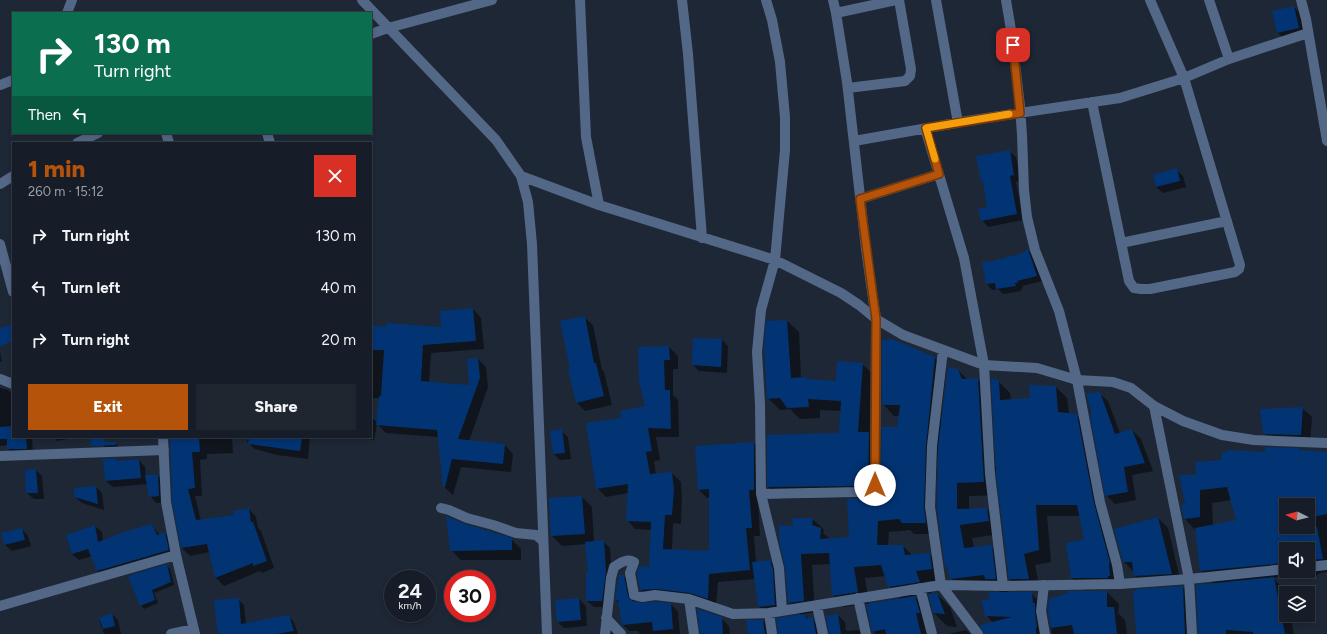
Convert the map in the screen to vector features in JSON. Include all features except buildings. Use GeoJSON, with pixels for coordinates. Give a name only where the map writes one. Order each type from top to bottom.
{"type":"FeatureCollection","features":[{"type":"Feature","properties":{"kind":"street"},"geometry":{"type":"LineString","coordinates":[[67,12],[72,0]]}},
{"type":"Feature","properties":{"kind":"street"},"geometry":{"type":"LineString","coordinates":[[362,0],[496,140],[521,176],[528,202],[532,244],[547,634]]}},
{"type":"Feature","properties":{"kind":"street"},"geometry":{"type":"LineString","coordinates":[[372,34],[492,0]]}},
{"type":"Feature","properties":{"kind":"street"},"geometry":{"type":"LineString","coordinates":[[580,0],[586,137],[599,205]]}},
{"type":"Feature","properties":{"kind":"street"},"geometry":{"type":"LineString","coordinates":[[682,0],[688,54],[702,238]]}},
{"type":"Feature","properties":{"kind":"street"},"geometry":{"type":"LineString","coordinates":[[766,0],[772,20],[780,62],[785,117],[784,150],[775,260],[761,310],[758,334],[761,494],[778,563],[782,611]]}},
{"type":"Feature","properties":{"kind":"street"},"geometry":{"type":"LineString","coordinates":[[761,494],[861,492],[873,490],[875,485],[876,319],[860,199],[848,88],[833,0]]}},
{"type":"Feature","properties":{"kind":"street"},"geometry":{"type":"LineString","coordinates":[[836,13],[896,0]]}},
{"type":"Feature","properties":{"kind":"street"},"geometry":{"type":"LineString","coordinates":[[848,88],[905,81],[910,76],[911,69],[900,0]]}},
{"type":"Feature","properties":{"kind":"street"},"geometry":{"type":"LineString","coordinates":[[936,0],[958,123]]}},
{"type":"Feature","properties":{"kind":"street"},"geometry":{"type":"LineString","coordinates":[[1006,0],[1011,30],[1020,113],[1027,217],[1035,250],[1059,311],[1077,380],[1100,502],[1117,565],[1120,584]]}},
{"type":"Feature","properties":{"kind":"street"},"geometry":{"type":"LineString","coordinates":[[1092,102],[1129,281],[1134,288],[1141,290],[1150,289],[1235,272],[1239,269],[1240,265],[1184,78],[1150,0]]}},
{"type":"Feature","properties":{"kind":"street"},"geometry":{"type":"LineString","coordinates":[[1209,0],[1230,59]]}},
{"type":"Feature","properties":{"kind":"street"},"geometry":{"type":"LineString","coordinates":[[1301,0],[1327,141]]}},
{"type":"Feature","properties":{"kind":"street"},"geometry":{"type":"LineString","coordinates":[[854,141],[926,128],[1120,98],[1184,78],[1230,59],[1308,33]]}},
{"type":"Feature","properties":{"kind":"street"},"geometry":{"type":"LineString","coordinates":[[0,85],[12,80]]}},
{"type":"Feature","properties":{"kind":"street"},"geometry":{"type":"LineString","coordinates":[[926,128],[964,258],[984,365],[990,474],[1003,586]]}},
{"type":"Feature","properties":{"kind":"street"},"geometry":{"type":"LineString","coordinates":[[80,142],[93,136]]}},
{"type":"Feature","properties":{"kind":"street"},"geometry":{"type":"LineString","coordinates":[[860,199],[939,174]]}},
{"type":"Feature","properties":{"kind":"street"},"geometry":{"type":"LineString","coordinates":[[521,176],[599,205],[775,260],[840,293],[859,305],[876,319],[903,335],[984,365],[1037,368],[1077,380],[1113,382],[1131,388],[1154,406],[1183,421],[1222,435],[1254,440],[1327,443]]}},
{"type":"Feature","properties":{"kind":"street"},"geometry":{"type":"LineString","coordinates":[[0,184],[12,177]]}},
{"type":"Feature","properties":{"kind":"street"},"geometry":{"type":"LineString","coordinates":[[1121,243],[1227,221]]}},
{"type":"Feature","properties":{"kind":"street"},"geometry":{"type":"LineString","coordinates":[[0,244],[12,288]]}},
{"type":"Feature","properties":{"kind":"street"},"geometry":{"type":"LineString","coordinates":[[943,350],[932,446],[930,507],[941,585],[978,634]]}},
{"type":"Feature","properties":{"kind":"street"},"geometry":{"type":"LineString","coordinates":[[0,379],[12,384]]}},
{"type":"Feature","properties":{"kind":"street"},"geometry":{"type":"LineString","coordinates":[[1154,406],[1189,579],[1192,634]]}},
{"type":"Feature","properties":{"kind":"street"},"geometry":{"type":"LineString","coordinates":[[162,438],[166,502],[176,555],[194,631],[171,634]]}},
{"type":"Feature","properties":{"kind":"street"},"geometry":{"type":"LineString","coordinates":[[0,456],[164,450]]}},
{"type":"Feature","properties":{"kind":"street"},"geometry":{"type":"LineString","coordinates":[[441,508],[466,518],[516,533],[536,535],[543,542]]}},
{"type":"Feature","properties":{"kind":"street"},"geometry":{"type":"LineString","coordinates":[[0,606],[176,555]]}},
{"type":"Feature","properties":{"kind":"street"},"geometry":{"type":"LineString","coordinates":[[605,634],[611,578],[614,567],[622,561],[631,560],[634,562],[630,573],[634,595],[642,597],[654,595],[689,599],[733,614],[769,613],[941,585],[1003,586],[1120,584],[1279,570]]}},
{"type":"Feature","properties":{"kind":"street"},"geometry":{"type":"LineString","coordinates":[[1315,566],[1327,565]]}},
{"type":"Feature","properties":{"kind":"street"},"geometry":{"type":"LineString","coordinates":[[1044,585],[1041,611],[1045,634]]}},
{"type":"Feature","properties":{"kind":"street"},"geometry":{"type":"LineString","coordinates":[[920,588],[932,634]]}},
{"type":"Feature","properties":{"kind":"street"},"geometry":{"type":"LineString","coordinates":[[858,598],[866,634]]}},
{"type":"Feature","properties":{"kind":"street"},"geometry":{"type":"LineString","coordinates":[[689,599],[694,634]]}},
{"type":"Feature","properties":{"kind":"street"},"geometry":{"type":"LineString","coordinates":[[817,606],[823,634]]}},
{"type":"Feature","properties":{"kind":"street"},"geometry":{"type":"LineString","coordinates":[[769,613],[772,634]]}},
{"type":"Feature","properties":{"kind":"street"},"geometry":{"type":"LineString","coordinates":[[606,618],[621,634]]}},
{"type":"Feature","properties":{"kind":"slow traffic"},"geometry":{"type":"LineString","coordinates":[[935,159],[926,128],[1009,114]]}},
{"type":"Feature","properties":{"kind":"route"},"geometry":{"type":"LineString","coordinates":[[875,485],[876,319],[860,199],[939,174],[926,128],[1020,113],[1013,45]]}}]}
